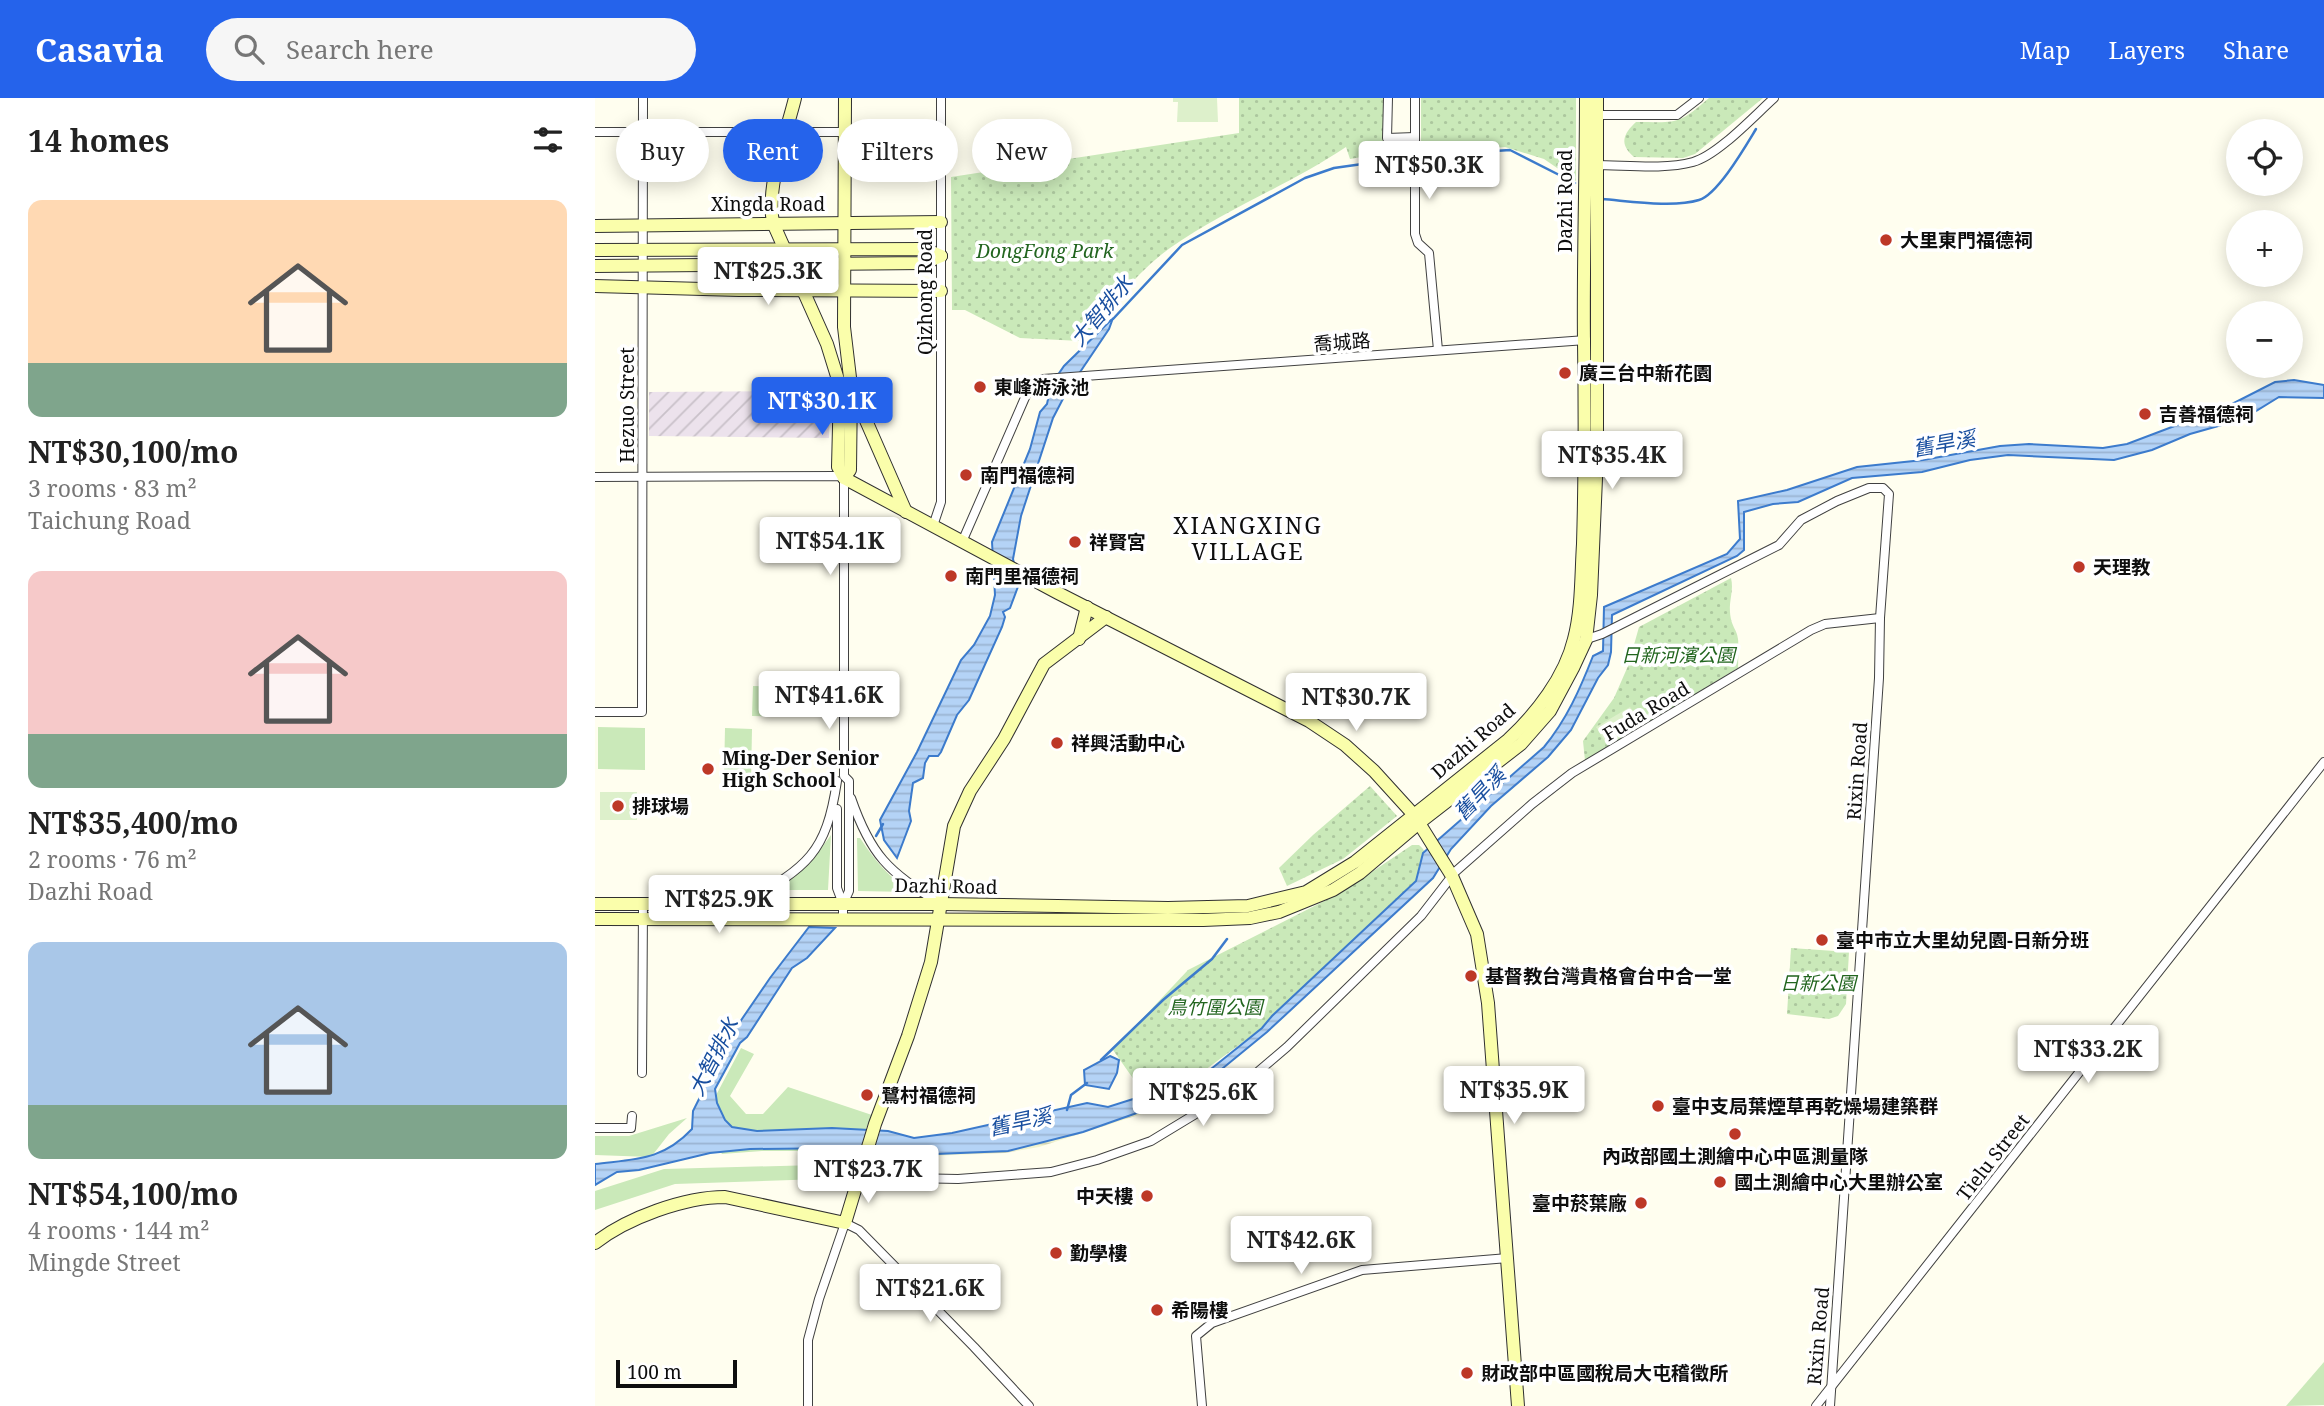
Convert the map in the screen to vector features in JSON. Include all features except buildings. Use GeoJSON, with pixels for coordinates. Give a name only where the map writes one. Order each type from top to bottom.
{"type":"FeatureCollection","features":[{"type":"Feature","properties":{"kind":"street","name":"Hezuo Street"},"geometry":{"type":"LineString","coordinates":[[643,98],[643,119]]}},
{"type":"Feature","properties":{"kind":"street"},"geometry":{"type":"LineString","coordinates":[[790,119],[795,98]]}},
{"type":"Feature","properties":{"kind":"street"},"geometry":{"type":"LineString","coordinates":[[844,119],[845,98]]}},
{"type":"Feature","properties":{"kind":"street","name":"Qizhong Road"},"geometry":{"type":"LineString","coordinates":[[940,119],[941,98]]}},
{"type":"Feature","properties":{"kind":"street"},"geometry":{"type":"LineString","coordinates":[[1388,98],[1387,138],[1415,137]]}},
{"type":"Feature","properties":{"kind":"street"},"geometry":{"type":"LineString","coordinates":[[1415,98],[1415,234],[1418,243],[1429,253],[1438,350]]}},
{"type":"Feature","properties":{"kind":"street","name":"Dazhi Road"},"geometry":{"type":"LineString","coordinates":[[595,919],[1249,918],[1279,912],[1333,891],[1360,873],[1526,723],[1580,640],[1590,340],[1591,115],[1586,98]]}},
{"type":"Feature","properties":{"kind":"street","name":"Dazhi Road"},"geometry":{"type":"LineString","coordinates":[[1591,115],[1597,98]]}},
{"type":"Feature","properties":{"kind":"street"},"geometry":{"type":"LineString","coordinates":[[1591,115],[1677,115],[1699,98]]}},
{"type":"Feature","properties":{"kind":"street"},"geometry":{"type":"LineString","coordinates":[[1591,165],[1669,165],[1693,162],[1710,154],[1774,98]]}},
{"type":"Feature","properties":{"kind":"street"},"geometry":{"type":"LineString","coordinates":[[595,132],[616,132]]}},
{"type":"Feature","properties":{"kind":"street","name":"Hezuo Street"},"geometry":{"type":"LineString","coordinates":[[595,712],[642,712],[643,182]]}},
{"type":"Feature","properties":{"kind":"street"},"geometry":{"type":"LineString","coordinates":[[776,182],[772,200],[773,223],[805,290],[827,344],[840,386],[838,467],[844,478],[837,888],[843,904],[843,918]]}},
{"type":"Feature","properties":{"kind":"street"},"geometry":{"type":"LineString","coordinates":[[844,182],[843,327],[851,386],[850,470],[844,478]]}},
{"type":"Feature","properties":{"kind":"street","name":"Qizhong Road"},"geometry":{"type":"LineString","coordinates":[[933,526],[941,502],[941,182]]}},
{"type":"Feature","properties":{"kind":"street","name":"Xingda Road"},"geometry":{"type":"LineString","coordinates":[[595,226],[941,222]]}},
{"type":"Feature","properties":{"kind":"street"},"geometry":{"type":"LineString","coordinates":[[595,250],[925,249],[941,256]]}},
{"type":"Feature","properties":{"kind":"street"},"geometry":{"type":"LineString","coordinates":[[595,266],[925,263],[941,256]]}},
{"type":"Feature","properties":{"kind":"street"},"geometry":{"type":"LineString","coordinates":[[595,286],[941,291]]}},
{"type":"Feature","properties":{"kind":"street","name":"喬城路"},"geometry":{"type":"LineString","coordinates":[[966,544],[1027,393],[1034,383],[1043,379],[1590,340]]}},
{"type":"Feature","properties":{"kind":"street"},"geometry":{"type":"LineString","coordinates":[[851,386],[906,512]]}},
{"type":"Feature","properties":{"kind":"street"},"geometry":{"type":"LineString","coordinates":[[595,477],[844,478],[1044,586],[1309,721],[1345,745],[1374,771],[1417,819],[1452,876],[1477,933],[1487,1003],[1518,1406]]}},
{"type":"Feature","properties":{"kind":"street","name":"Rixin Road"},"geometry":{"type":"LineString","coordinates":[[1580,640],[1613,629],[1779,545],[1801,520],[1859,491],[1877,487],[1889,494],[1830,1406]]}},
{"type":"Feature","properties":{"kind":"street"},"geometry":{"type":"LineString","coordinates":[[1079,639],[1087,607]]}},
{"type":"Feature","properties":{"kind":"street"},"geometry":{"type":"LineString","coordinates":[[808,1406],[808,1340],[875,1124],[908,1035],[931,961],[954,826],[970,792],[1004,739],[1044,664],[1106,617]]}},
{"type":"Feature","properties":{"kind":"street","name":"Fuda Road"},"geometry":{"type":"LineString","coordinates":[[860,1177],[936,1180],[1051,1172],[1098,1162],[1151,1141],[1240,1087],[1296,1039],[1421,916],[1452,876],[1502,829],[1572,773],[1811,630],[1825,624],[1880,618]]}},
{"type":"Feature","properties":{"kind":"street","name":"Tielu Street"},"geometry":{"type":"LineString","coordinates":[[1816,1406],[2324,762]]}},
{"type":"Feature","properties":{"kind":"street"},"geometry":{"type":"LineString","coordinates":[[840,779],[849,781],[849,891],[843,904]]}},
{"type":"Feature","properties":{"kind":"street"},"geometry":{"type":"LineString","coordinates":[[743,904],[795,873],[818,847],[832,815],[840,779]]}},
{"type":"Feature","properties":{"kind":"street"},"geometry":{"type":"LineString","coordinates":[[849,793],[866,836],[889,868],[941,904]]}},
{"type":"Feature","properties":{"kind":"street","name":"Dazhi Road"},"geometry":{"type":"LineString","coordinates":[[595,904],[941,904],[1168,908],[1248,906],[1306,892],[1417,819]]}},
{"type":"Feature","properties":{"kind":"street"},"geometry":{"type":"LineString","coordinates":[[642,1073],[643,905]]}},
{"type":"Feature","properties":{"kind":"street"},"geometry":{"type":"LineString","coordinates":[[595,1128],[631,1128],[632,1116]]}},
{"type":"Feature","properties":{"kind":"street"},"geometry":{"type":"LineString","coordinates":[[595,1243],[644,1217],[679,1204],[709,1197],[725,1197],[845,1223],[859,1230],[1029,1406]]}},
{"type":"Feature","properties":{"kind":"street"},"geometry":{"type":"LineString","coordinates":[[1202,1406],[1196,1336],[1212,1323],[1362,1270],[1508,1258]]}},
{"type":"Feature","properties":{"kind":"shaded area"},"geometry":{"type":"Polygon","coordinates":[[[829,391],[829,438],[649,436],[649,392],[829,391]]]}},
{"type":"Feature","properties":{"kind":"green space"},"geometry":{"type":"Polygon","coordinates":[[[1173,98],[1217,98],[1218,122],[1177,122],[1178,102],[1173,102],[1173,98]]]}},
{"type":"Feature","properties":{"kind":"green space","name":"DongFong Park"},"geometry":{"type":"Polygon","coordinates":[[[1239,98],[1384,98],[1384,153],[1350,159],[1346,147],[1191,234],[1146,268],[1081,341],[1020,338],[965,310],[952,310],[951,182],[958,182],[958,176],[972,174],[972,182],[1072,182],[1072,159],[1239,133],[1239,98]]]}},
{"type":"Feature","properties":{"kind":"green space"},"geometry":{"type":"Polygon","coordinates":[[[1421,98],[1576,98],[1576,181],[1544,159],[1505,147],[1421,153],[1421,98]]]}},
{"type":"Feature","properties":{"kind":"green space"},"geometry":{"type":"Polygon","coordinates":[[[1709,98],[1763,98],[1695,154],[1683,158],[1634,157],[1626,148],[1626,135],[1636,122],[1683,118],[1709,98]]]}},
{"type":"Feature","properties":{"kind":"green space","name":"日新河濱公園"},"geometry":{"type":"Polygon","coordinates":[[[1731,578],[1730,612],[1738,639],[1738,668],[1585,761],[1583,741],[1614,698],[1628,666],[1639,627],[1731,578]]]}},
{"type":"Feature","properties":{"kind":"green space"},"geometry":{"type":"Polygon","coordinates":[[[753,686],[790,687],[789,717],[752,716],[753,686]]]}},
{"type":"Feature","properties":{"kind":"green space"},"geometry":{"type":"Polygon","coordinates":[[[1630,707],[1643,724],[1607,745],[1596,727],[1630,707]]]}},
{"type":"Feature","properties":{"kind":"green space"},"geometry":{"type":"Polygon","coordinates":[[[598,727],[645,728],[645,770],[598,769],[598,727]]]}},
{"type":"Feature","properties":{"kind":"green space"},"geometry":{"type":"Polygon","coordinates":[[[725,728],[752,729],[751,779],[724,778],[725,728]]]}},
{"type":"Feature","properties":{"kind":"green space"},"geometry":{"type":"Polygon","coordinates":[[[1370,786],[1397,816],[1343,859],[1287,886],[1279,868],[1370,786]]]}},
{"type":"Feature","properties":{"kind":"green space","name":"排球場"},"geometry":{"type":"Polygon","coordinates":[[[600,792],[637,792],[637,820],[600,820],[600,792]]]}},
{"type":"Feature","properties":{"kind":"green space"},"geometry":{"type":"Polygon","coordinates":[[[831,835],[828,890],[778,890],[810,863],[831,835]]]}},
{"type":"Feature","properties":{"kind":"green space"},"geometry":{"type":"Polygon","coordinates":[[[857,838],[860,838],[889,874],[911,892],[858,891],[857,838]]]}},
{"type":"Feature","properties":{"kind":"green space","name":"鳥竹圍公園"},"geometry":{"type":"Polygon","coordinates":[[[1412,845],[1419,845],[1424,851],[1426,863],[1408,892],[1262,1028],[1205,1070],[1144,1094],[1113,1050],[1188,970],[1342,892],[1412,845]]]}},
{"type":"Feature","properties":{"kind":"green space","name":"日新公園"},"geometry":{"type":"Polygon","coordinates":[[[1791,948],[1849,952],[1846,1004],[1838,1016],[1829,1019],[1787,1014],[1791,948]]]}},
{"type":"Feature","properties":{"kind":"green space"},"geometry":{"type":"Polygon","coordinates":[[[741,1048],[754,1054],[730,1096],[746,1114],[763,1114],[788,1087],[872,1115],[856,1151],[762,1151],[722,1154],[705,1130],[714,1099],[741,1048]]]}},
{"type":"Feature","properties":{"kind":"green space"},"geometry":{"type":"Polygon","coordinates":[[[1213,1074],[1215,1077],[1154,1110],[1039,1147],[1005,1153],[880,1158],[881,1153],[1148,1099],[1213,1074]]]}},
{"type":"Feature","properties":{"kind":"green space"},"geometry":{"type":"Polygon","coordinates":[[[687,1118],[669,1134],[651,1157],[595,1155],[595,1136],[629,1136],[687,1118]]]}},
{"type":"Feature","properties":{"kind":"green space"},"geometry":{"type":"Polygon","coordinates":[[[853,1164],[852,1178],[675,1184],[595,1210],[595,1191],[664,1169],[853,1164]]]}},
{"type":"Feature","properties":{"kind":"green space"},"geometry":{"type":"Polygon","coordinates":[[[2324,1362],[2324,1405],[2286,1406],[2324,1362]]]}},
{"type":"Feature","properties":{"kind":"water"},"geometry":{"type":"Polygon","coordinates":[[[1113,318],[1109,329],[1066,393],[1053,418],[1021,516],[1013,559],[1019,584],[1010,608],[1003,612],[1005,617],[1002,627],[969,700],[957,715],[941,752],[938,756],[929,756],[923,778],[913,783],[909,811],[911,821],[897,858],[884,840],[880,820],[917,752],[961,660],[974,645],[990,616],[995,595],[992,542],[1030,449],[1040,412],[1047,404],[1051,385],[1064,366],[1113,318]]]}},
{"type":"Feature","properties":{"kind":"water","name":"舊旱溪"},"geometry":{"type":"Polygon","coordinates":[[[2294,380],[2324,385],[2324,398],[2279,397],[2243,419],[2114,460],[2008,455],[1970,460],[1922,472],[1852,478],[1798,502],[1773,504],[1744,512],[1744,550],[1737,556],[1612,615],[1608,665],[1598,678],[1571,730],[1548,757],[1491,806],[1451,849],[1433,878],[1267,1032],[1217,1073],[1185,1094],[1083,1132],[1008,1151],[889,1156],[850,1148],[750,1149],[710,1153],[639,1170],[617,1172],[595,1185],[595,1164],[659,1153],[692,1129],[693,1111],[731,1035],[809,927],[835,928],[807,958],[792,968],[747,1037],[740,1043],[715,1089],[717,1103],[725,1120],[732,1127],[757,1131],[832,1128],[888,1131],[914,1138],[952,1133],[1087,1103],[1108,1107],[1193,1080],[1262,1028],[1416,881],[1423,853],[1544,747],[1560,726],[1593,656],[1603,651],[1604,607],[1727,554],[1740,539],[1738,501],[1787,490],[1857,467],[1923,460],[2000,446],[2029,444],[2103,448],[2127,444],[2230,405],[2275,382],[2294,380]]]}},
{"type":"Feature","properties":{"kind":"water"},"geometry":{"type":"Polygon","coordinates":[[[1110,1056],[1119,1060],[1117,1073],[1109,1089],[1085,1085],[1084,1070],[1110,1056]]]}},
{"type":"Feature","properties":{"kind":"waterway"},"geometry":{"type":"LineString","coordinates":[[1602,199],[1664,204],[1699,200],[1722,180],[1756,129]]}},
{"type":"Feature","properties":{"kind":"waterway","name":"大智排水"},"geometry":{"type":"LineString","coordinates":[[1418,156],[1510,150],[1575,183]]}},
{"type":"Feature","properties":{"kind":"waterway","name":"大智排水"},"geometry":{"type":"LineString","coordinates":[[1113,319],[1182,245],[1305,178],[1334,168],[1412,157]]}},
{"type":"Feature","properties":{"kind":"waterway","name":"大智排水"},"geometry":{"type":"LineString","coordinates":[[876,836],[883,824]]}},
{"type":"Feature","properties":{"kind":"waterway"},"geometry":{"type":"LineString","coordinates":[[1101,1060],[1163,1000],[1212,959],[1227,939]]}},
{"type":"Feature","properties":{"kind":"waterway"},"geometry":{"type":"LineString","coordinates":[[1067,1110],[1071,1095],[1087,1083]]}},
{"type":"Feature","properties":{"kind":"place","name":"大里東門福德祠"},"geometry":{"type":"Point","coordinates":[1886,240]}},
{"type":"Feature","properties":{"kind":"place","name":"廣三台中新花園"},"geometry":{"type":"Point","coordinates":[1565,373]}},
{"type":"Feature","properties":{"kind":"place","name":"東峰游泳池"},"geometry":{"type":"Point","coordinates":[980,387]}},
{"type":"Feature","properties":{"kind":"place","name":"吉善福德祠"},"geometry":{"type":"Point","coordinates":[2145,414]}},
{"type":"Feature","properties":{"kind":"place","name":"南門福德祠"},"geometry":{"type":"Point","coordinates":[966,475]}},
{"type":"Feature","properties":{"kind":"place","name":"祥賢宮"},"geometry":{"type":"Point","coordinates":[1075,542]}},
{"type":"Feature","properties":{"kind":"place","name":"天理教"},"geometry":{"type":"Point","coordinates":[2079,567]}},
{"type":"Feature","properties":{"kind":"place","name":"南門里福德祠"},"geometry":{"type":"Point","coordinates":[951,576]}},
{"type":"Feature","properties":{"kind":"place","name":"祥興活動中心"},"geometry":{"type":"Point","coordinates":[1057,743]}},
{"type":"Feature","properties":{"kind":"place","name":"Ming-Der Senior High School"},"geometry":{"type":"Point","coordinates":[708,769]}},
{"type":"Feature","properties":{"kind":"place","name":"排球場"},"geometry":{"type":"Point","coordinates":[618,806]}},
{"type":"Feature","properties":{"kind":"place","name":"臺中市立大里幼兒園-日新分班"},"geometry":{"type":"Point","coordinates":[1822,940]}},
{"type":"Feature","properties":{"kind":"place","name":"基督教台灣貴格會台中合一堂"},"geometry":{"type":"Point","coordinates":[1471,976]}},
{"type":"Feature","properties":{"kind":"place","name":"鷺村福德祠"},"geometry":{"type":"Point","coordinates":[867,1095]}},
{"type":"Feature","properties":{"kind":"place","name":"臺中支局葉煙草再乾燥場建築群"},"geometry":{"type":"Point","coordinates":[1658,1106]}},
{"type":"Feature","properties":{"kind":"place","name":"內政部國土測繪中心中區測量隊"},"geometry":{"type":"Point","coordinates":[1735,1134]}},
{"type":"Feature","properties":{"kind":"place","name":"國土測繪中心大里辦公室"},"geometry":{"type":"Point","coordinates":[1720,1182]}},
{"type":"Feature","properties":{"kind":"place","name":"中天樓"},"geometry":{"type":"Point","coordinates":[1147,1196]}},
{"type":"Feature","properties":{"kind":"place","name":"臺中菸葉廠"},"geometry":{"type":"Point","coordinates":[1641,1203]}},
{"type":"Feature","properties":{"kind":"place","name":"勤學樓"},"geometry":{"type":"Point","coordinates":[1056,1253]}},
{"type":"Feature","properties":{"kind":"place","name":"希陽樓"},"geometry":{"type":"Point","coordinates":[1157,1310]}},
{"type":"Feature","properties":{"kind":"place","name":"財政部中區國稅局大屯稽徵所"},"geometry":{"type":"Point","coordinates":[1467,1373]}},
{"type":"Feature","properties":{"kind":"district","name":"XIANGXING VILLAGE"},"geometry":{"type":"Point","coordinates":[1248,539]}}]}
